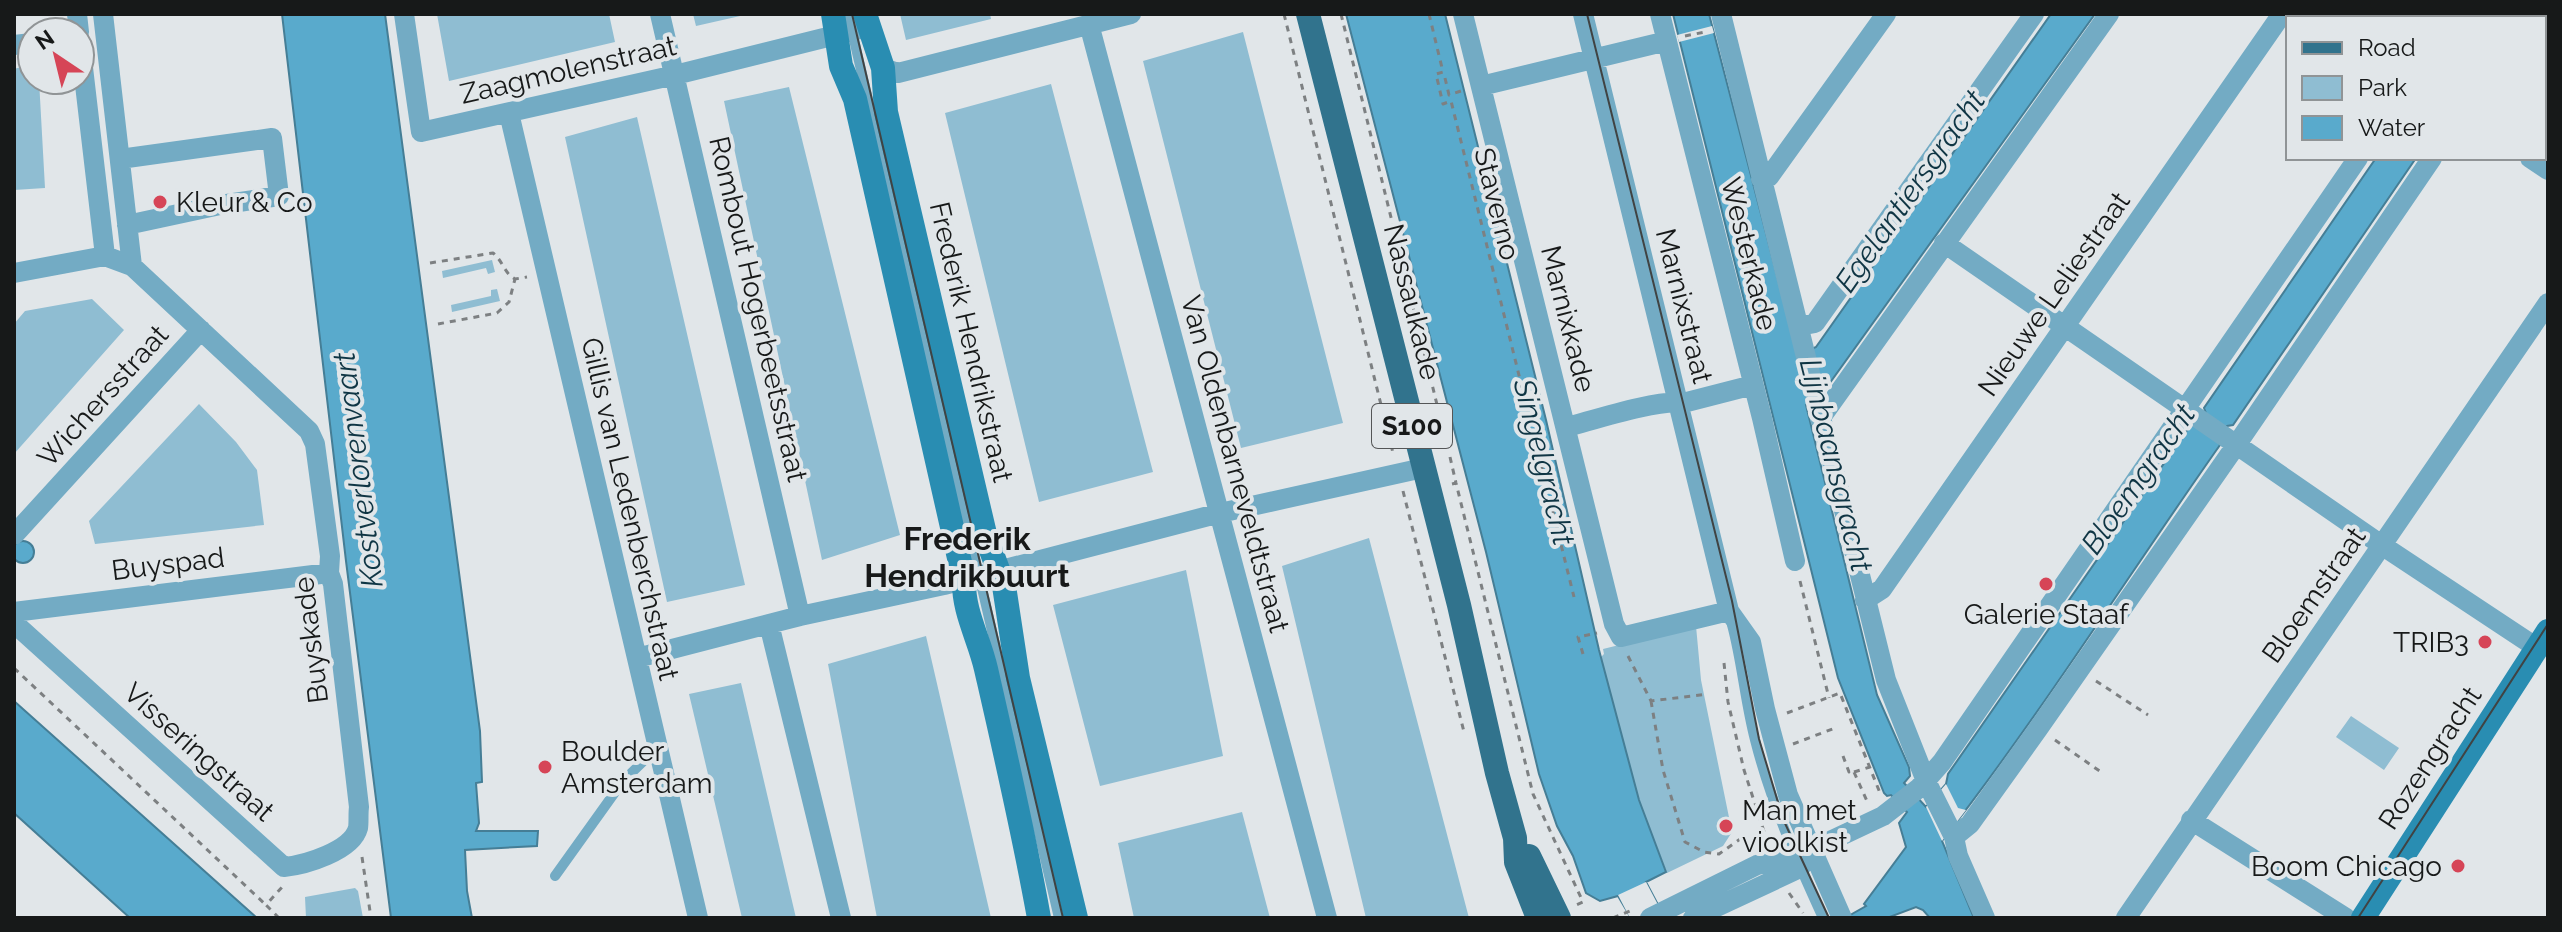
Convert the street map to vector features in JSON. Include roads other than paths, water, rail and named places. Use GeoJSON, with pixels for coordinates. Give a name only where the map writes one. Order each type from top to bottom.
{"type":"FeatureCollection","features":[{"type":"Feature","properties":{"kind":"main road","name":"Nassaukade"},"geometry":{"type":"LineString","coordinates":[[1308,14],[1515,838],[1516,862],[1551,917]]}},
{"type":"Feature","properties":{"kind":"street"},"geometry":{"type":"LineString","coordinates":[[103,14],[119,96],[120,159],[132,266]]}},
{"type":"Feature","properties":{"kind":"street","name":"Zaagmolenstraat"},"geometry":{"type":"LineString","coordinates":[[404,14],[421,132],[675,75],[850,22]]}},
{"type":"Feature","properties":{"kind":"street","name":"Rombout Hogerbeetsstraat"},"geometry":{"type":"LineString","coordinates":[[660,14],[800,616]]}},
{"type":"Feature","properties":{"kind":"street"},"geometry":{"type":"LineString","coordinates":[[883,68],[898,73],[1131,14]]}},
{"type":"Feature","properties":{"kind":"street","name":"Marnixkade"},"geometry":{"type":"LineString","coordinates":[[1463,14],[1614,624],[1621,637],[1729,611]]}},
{"type":"Feature","properties":{"kind":"street","name":"Marnixstraat"},"geometry":{"type":"LineString","coordinates":[[1583,14],[1729,611],[1751,642],[1801,857],[1842,918]]}},
{"type":"Feature","properties":{"kind":"street","name":"Westerkade"},"geometry":{"type":"LineString","coordinates":[[1660,14],[1672,40],[1795,561]]}},
{"type":"Feature","properties":{"kind":"street"},"geometry":{"type":"LineString","coordinates":[[1741,14],[1733,24],[1719,24],[1799,326],[1886,680],[1918,794],[1952,833],[1958,856],[1985,918]]}},
{"type":"Feature","properties":{"kind":"street"},"geometry":{"type":"LineString","coordinates":[[1761,179],[1769,177],[1886,14]]}},
{"type":"Feature","properties":{"kind":"street"},"geometry":{"type":"LineString","coordinates":[[1799,326],[1815,323],[2034,14]]}},
{"type":"Feature","properties":{"kind":"street"},"geometry":{"type":"LineString","coordinates":[[1817,409],[1944,243],[2109,14]]}},
{"type":"Feature","properties":{"kind":"street","name":"Nieuwe Leliestraat"},"geometry":{"type":"LineString","coordinates":[[1865,600],[1882,589],[2282,14]]}},
{"type":"Feature","properties":{"kind":"street","name":"Frederik Hendrikstraat"},"geometry":{"type":"LineString","coordinates":[[850,22],[883,68],[884,99],[890,127],[985,534],[980,575],[966,608],[981,646],[1026,843],[1039,918]]}},
{"type":"Feature","properties":{"kind":"street","name":"Frederik Hendrikstraat"},"geometry":{"type":"LineString","coordinates":[[850,22],[841,66],[855,99],[980,575]]}},
{"type":"Feature","properties":{"kind":"street","name":"Van Oldenbarneveldtstraat"},"geometry":{"type":"LineString","coordinates":[[1089,24],[1327,918]]}},
{"type":"Feature","properties":{"kind":"street"},"geometry":{"type":"LineString","coordinates":[[1481,86],[1672,40]]}},
{"type":"Feature","properties":{"kind":"street"},"geometry":{"type":"LineString","coordinates":[[87,96],[105,256]]}},
{"type":"Feature","properties":{"kind":"street"},"geometry":{"type":"LineString","coordinates":[[87,100],[119,96]]}},
{"type":"Feature","properties":{"kind":"street","name":"Gillis van Ledenberchstraat"},"geometry":{"type":"LineString","coordinates":[[509,113],[698,918]]}},
{"type":"Feature","properties":{"kind":"street"},"geometry":{"type":"LineString","coordinates":[[120,159],[272,138],[279,196],[127,225]]}},
{"type":"Feature","properties":{"kind":"street"},"geometry":{"type":"LineString","coordinates":[[1693,918],[1918,794],[2190,411],[2357,160]]}},
{"type":"Feature","properties":{"kind":"street"},"geometry":{"type":"LineString","coordinates":[[1952,833],[1970,824],[2038,729],[2231,440],[2431,160]]}},
{"type":"Feature","properties":{"kind":"street"},"geometry":{"type":"LineString","coordinates":[[1944,243],[2383,546],[2542,639]]}},
{"type":"Feature","properties":{"kind":"street"},"geometry":{"type":"LineString","coordinates":[[14,273],[105,256],[132,266],[201,330]]}},
{"type":"Feature","properties":{"kind":"street","name":"Bloemstraat"},"geometry":{"type":"LineString","coordinates":[[2126,918],[2548,303]]}},
{"type":"Feature","properties":{"kind":"street","name":"Buyskade"},"geometry":{"type":"LineString","coordinates":[[201,330],[309,431],[315,444],[357,793],[358,830],[346,843],[302,865]]}},
{"type":"Feature","properties":{"kind":"street","name":"Wichersstraat"},"geometry":{"type":"LineString","coordinates":[[14,535],[201,330]]}},
{"type":"Feature","properties":{"kind":"street"},"geometry":{"type":"LineString","coordinates":[[1567,427],[1753,385]]}},
{"type":"Feature","properties":{"kind":"street"},"geometry":{"type":"LineString","coordinates":[[637,658],[1220,513],[1423,468]]}},
{"type":"Feature","properties":{"kind":"street","name":"Buyspad"},"geometry":{"type":"LineString","coordinates":[[14,612],[329,573]]}},
{"type":"Feature","properties":{"kind":"street","name":"Frederik Hendrikstraat"},"geometry":{"type":"LineString","coordinates":[[980,575],[1004,586],[1018,678],[1076,918]]}},
{"type":"Feature","properties":{"kind":"street","name":"Visseringstraat"},"geometry":{"type":"LineString","coordinates":[[14,623],[284,867],[302,865]]}},
{"type":"Feature","properties":{"kind":"street"},"geometry":{"type":"LineString","coordinates":[[769,624],[841,918]]}},
{"type":"Feature","properties":{"kind":"street","name":"Rozengracht"},"geometry":{"type":"LineString","coordinates":[[2363,918],[2542,639]]}},
{"type":"Feature","properties":{"kind":"street"},"geometry":{"type":"LineString","coordinates":[[2191,820],[2346,918]]}},
{"type":"Feature","properties":{"kind":"street"},"geometry":{"type":"LineString","coordinates":[[1656,915],[1757,865],[1801,857]]}},
{"type":"Feature","properties":{"kind":"lane","name":"Frederik Hendrikstraat"},"geometry":{"type":"LineString","coordinates":[[980,575],[1059,918]]}},
{"type":"Feature","properties":{"kind":"lane"},"geometry":{"type":"LineString","coordinates":[[555,876],[623,781],[657,748]]}},
{"type":"Feature","properties":{"kind":"lane","name":"Marnixstraat"},"geometry":{"type":"LineString","coordinates":[[1801,857],[1823,918]]}},
{"type":"Feature","properties":{"kind":"water","name":"Kostverlorenvaart"},"geometry":{"type":"Polygon","coordinates":[[[282,14],[385,14],[480,731],[482,782],[476,783],[479,823],[476,831],[538,831],[537,846],[465,850],[472,918],[391,918],[282,14]]]}},
{"type":"Feature","properties":{"kind":"water","name":"Singelgracht"},"geometry":{"type":"Polygon","coordinates":[[[1346,14],[1445,14],[1546,420],[1599,650],[1639,800],[1666,872],[1646,882],[1665,918],[1631,918],[1618,896],[1600,901],[1586,893],[1573,856],[1557,826],[1539,774],[1486,552],[1346,14]]]}},
{"type":"Feature","properties":{"kind":"water"},"geometry":{"type":"Polygon","coordinates":[[[1673,14],[1709,14],[1798,356],[1816,347],[2051,14],[2095,14],[1824,391],[1806,405],[1877,695],[1909,767],[1910,776],[1904,783],[1926,807],[1946,784],[1948,774],[2190,426],[2197,426],[2206,413],[2204,408],[2375,160],[2415,160],[2233,425],[2227,426],[2218,440],[2220,445],[2049,695],[1942,841],[1974,918],[1930,918],[1916,907],[1887,918],[1845,918],[1866,906],[1864,904],[1906,847],[1899,823],[1907,812],[1891,795],[1884,793],[1838,678],[1673,14]]]}},
{"type":"Feature","properties":{"kind":"water"},"geometry":{"type":"Polygon","coordinates":[[[23,541],[31,544],[34,552],[31,560],[23,563],[15,560],[12,552],[15,544],[23,541]]]}},
{"type":"Feature","properties":{"kind":"water"},"geometry":{"type":"Polygon","coordinates":[[[14,701],[257,918],[130,918],[14,813],[14,701]]]}},
{"type":"Feature","properties":{"kind":"tram line"},"geometry":{"type":"LineString","coordinates":[[852,14],[1063,918]]}},
{"type":"Feature","properties":{"kind":"tram line"},"geometry":{"type":"LineString","coordinates":[[1587,14],[1732,601],[1759,739],[1783,819],[1829,918]]}},
{"type":"Feature","properties":{"kind":"tram line"},"geometry":{"type":"LineString","coordinates":[[2358,918],[2548,624]]}},
{"type":"Feature","properties":{"kind":"place","name":"Kleur & Co"},"geometry":{"type":"Point","coordinates":[160,202]}},
{"type":"Feature","properties":{"kind":"place","name":"Galerie Staaf"},"geometry":{"type":"Point","coordinates":[2046,584]}},
{"type":"Feature","properties":{"kind":"place","name":"TRIB3"},"geometry":{"type":"Point","coordinates":[2485,642]}},
{"type":"Feature","properties":{"kind":"place","name":"Boulder Amsterdam"},"geometry":{"type":"Point","coordinates":[545,767]}},
{"type":"Feature","properties":{"kind":"place","name":"Man met vioolkist"},"geometry":{"type":"Point","coordinates":[1726,826]}},
{"type":"Feature","properties":{"kind":"place","name":"Boom Chicago"},"geometry":{"type":"Point","coordinates":[2458,866]}},
{"type":"Feature","properties":{"kind":"district","name":"Frederik Hendrikbuurt"},"geometry":{"type":"Point","coordinates":[967,556]}},
{"type":"Feature","properties":{"kind":"water label","name":"Egelantiersgracht"},"geometry":{"type":"Point","coordinates":[1910,191]}},
{"type":"Feature","properties":{"kind":"water label","name":"Lijnbaansgracht"},"geometry":{"type":"Point","coordinates":[1836,465]}},
{"type":"Feature","properties":{"kind":"water label","name":"Bloemgracht"},"geometry":{"type":"Point","coordinates":[2138,479]}}]}
